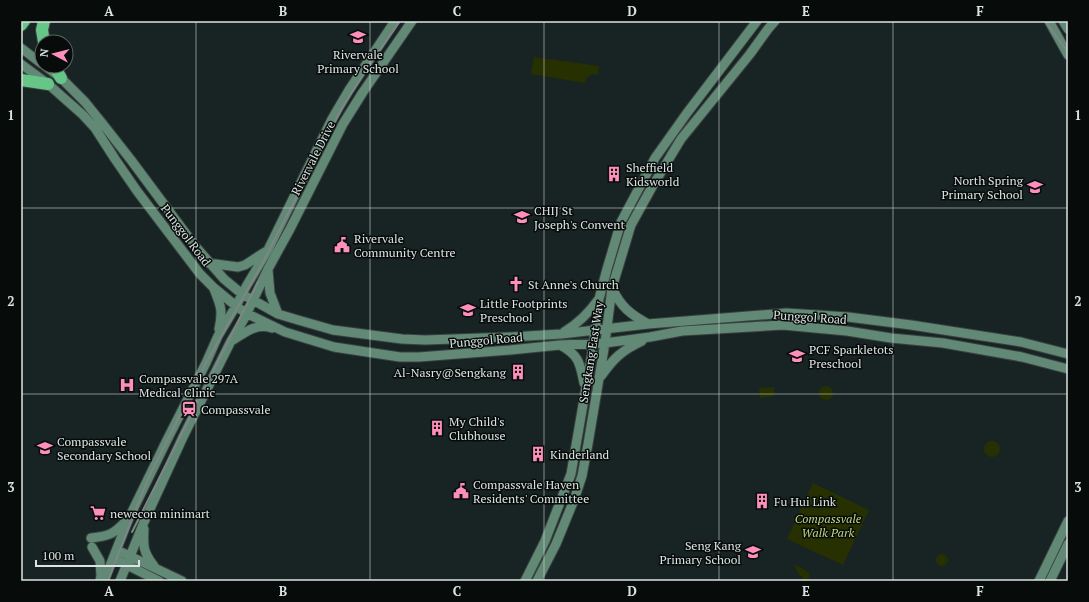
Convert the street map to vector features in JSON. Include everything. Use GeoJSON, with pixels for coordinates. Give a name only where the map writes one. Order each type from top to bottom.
{"type":"FeatureCollection","features":[{"type":"Feature","properties":{"kind":"highway"},"geometry":{"type":"LineString","coordinates":[[21,25],[24,21]]}},
{"type":"Feature","properties":{"kind":"highway"},"geometry":{"type":"LineString","coordinates":[[43,34],[44,21]]}},
{"type":"Feature","properties":{"kind":"highway"},"geometry":{"type":"LineString","coordinates":[[59,74],[61,78]]}},
{"type":"Feature","properties":{"kind":"highway"},"geometry":{"type":"LineString","coordinates":[[21,80],[48,84]]}},
{"type":"Feature","properties":{"kind":"main road","name":"Rivervale Drive"},"geometry":{"type":"LineString","coordinates":[[218,336],[268,250],[332,119],[349,90],[395,21]]}},
{"type":"Feature","properties":{"kind":"main road","name":"Rivervale Drive"},"geometry":{"type":"LineString","coordinates":[[120,581],[144,522],[183,437],[343,124],[367,86],[412,21]]}},
{"type":"Feature","properties":{"kind":"main road","name":"Sengkang East Way"},"geometry":{"type":"LineString","coordinates":[[525,581],[545,541],[571,474],[599,299],[621,222],[655,158],[687,113],[757,21]]}},
{"type":"Feature","properties":{"kind":"main road","name":"Sengkang East Way"},"geometry":{"type":"LineString","coordinates":[[537,581],[556,544],[578,488],[588,444],[605,343],[612,288],[631,225],[681,139],[775,21]]}},
{"type":"Feature","properties":{"kind":"main road"},"geometry":{"type":"LineString","coordinates":[[1049,21],[1068,55]]}},
{"type":"Feature","properties":{"kind":"main road"},"geometry":{"type":"LineString","coordinates":[[1063,21],[1068,29]]}},
{"type":"Feature","properties":{"kind":"main road"},"geometry":{"type":"LineString","coordinates":[[21,48],[34,58]]}},
{"type":"Feature","properties":{"kind":"main road","name":"Punggol Road"},"geometry":{"type":"LineString","coordinates":[[21,64],[48,84],[83,115],[95,128],[137,191],[200,274],[213,287],[246,313],[285,332],[334,347],[400,357],[419,357],[510,350],[560,344],[605,343],[650,338],[682,331],[783,326],[847,331],[891,338],[943,343],[1022,357],[1068,369]]}},
{"type":"Feature","properties":{"kind":"main road","name":"Punggol Road"},"geometry":{"type":"LineString","coordinates":[[56,74],[85,102],[131,160],[195,246],[224,279],[242,294],[278,314],[333,330],[402,339],[425,340],[486,338],[561,334],[648,324],[786,313],[834,316],[911,325],[1021,342],[1068,354]]}},
{"type":"Feature","properties":{"kind":"main road"},"geometry":{"type":"LineString","coordinates":[[208,262],[238,267],[245,265],[268,250]]}},
{"type":"Feature","properties":{"kind":"main road"},"geometry":{"type":"LineString","coordinates":[[268,269],[270,293],[278,314]]}},
{"type":"Feature","properties":{"kind":"main road"},"geometry":{"type":"LineString","coordinates":[[104,581],[129,518],[218,336],[222,319],[222,310],[213,287]]}},
{"type":"Feature","properties":{"kind":"main road"},"geometry":{"type":"LineString","coordinates":[[612,288],[625,308],[648,324]]}},
{"type":"Feature","properties":{"kind":"main road"},"geometry":{"type":"LineString","coordinates":[[561,334],[578,324],[590,312],[599,299]]}},
{"type":"Feature","properties":{"kind":"main road"},"geometry":{"type":"LineString","coordinates":[[231,341],[251,328],[269,327],[285,332]]}},
{"type":"Feature","properties":{"kind":"main road"},"geometry":{"type":"LineString","coordinates":[[599,379],[611,362],[620,353],[650,338]]}},
{"type":"Feature","properties":{"kind":"main road"},"geometry":{"type":"LineString","coordinates":[[560,344],[570,350],[577,357],[581,367],[585,389]]}},
{"type":"Feature","properties":{"kind":"main road"},"geometry":{"type":"LineString","coordinates":[[100,581],[100,561],[91,542],[117,531],[129,518]]}},
{"type":"Feature","properties":{"kind":"main road"},"geometry":{"type":"LineString","coordinates":[[1039,581],[1068,521]]}},
{"type":"Feature","properties":{"kind":"main road"},"geometry":{"type":"LineString","coordinates":[[144,522],[145,550],[147,557],[155,568]]}},
{"type":"Feature","properties":{"kind":"main road"},"geometry":{"type":"LineString","coordinates":[[1052,578],[1068,544]]}},
{"type":"Feature","properties":{"kind":"main road"},"geometry":{"type":"LineString","coordinates":[[115,554],[128,560],[155,568],[182,581]]}},
{"type":"Feature","properties":{"kind":"main road"},"geometry":{"type":"LineString","coordinates":[[128,560],[158,580]]}},
{"type":"Feature","properties":{"kind":"main road"},"geometry":{"type":"LineString","coordinates":[[147,581],[158,580]]}},
{"type":"Feature","properties":{"kind":"green space"},"geometry":{"type":"Polygon","coordinates":[[[534,57],[599,66],[598,75],[591,74],[586,79],[585,83],[531,74],[534,57]]]}},
{"type":"Feature","properties":{"kind":"green space"},"geometry":{"type":"Polygon","coordinates":[[[823,386],[829,386],[833,390],[833,396],[829,400],[823,400],[819,396],[819,390],[823,386]]]}},
{"type":"Feature","properties":{"kind":"green space"},"geometry":{"type":"Polygon","coordinates":[[[774,387],[774,396],[760,398],[759,388],[774,387]]]}},
{"type":"Feature","properties":{"kind":"green space"},"geometry":{"type":"Polygon","coordinates":[[[992,441],[999,446],[1000,449],[995,456],[992,457],[985,452],[984,449],[989,442],[992,441]]]}},
{"type":"Feature","properties":{"kind":"green space","name":"Compassvale Walk Park"},"geometry":{"type":"Polygon","coordinates":[[[813,483],[869,510],[843,565],[787,539],[813,483]]]}},
{"type":"Feature","properties":{"kind":"green space"},"geometry":{"type":"Polygon","coordinates":[[[942,554],[946,556],[948,560],[946,564],[942,566],[938,564],[936,560],[938,556],[942,554]]]}},
{"type":"Feature","properties":{"kind":"green space"},"geometry":{"type":"Polygon","coordinates":[[[794,564],[810,573],[808,581],[802,581],[802,576],[799,575],[794,564]]]}},
{"type":"Feature","properties":{"kind":"railway"},"geometry":{"type":"LineString","coordinates":[[108,581],[148,479],[206,363],[261,266],[342,108],[400,21]]}},
{"type":"Feature","properties":{"kind":"railway"},"geometry":{"type":"LineString","coordinates":[[1045,21],[1068,52]]}},
{"type":"Feature","properties":{"kind":"railway"},"geometry":{"type":"LineString","coordinates":[[132,532],[258,282]]}},
{"type":"Feature","properties":{"kind":"place","name":"Rivervale Primary School"},"geometry":{"type":"Point","coordinates":[358,37]}},
{"type":"Feature","properties":{"kind":"place","name":"Sheffield Kidsworld"},"geometry":{"type":"Point","coordinates":[614,174]}},
{"type":"Feature","properties":{"kind":"place","name":"North Spring Primary School"},"geometry":{"type":"Point","coordinates":[1035,187]}},
{"type":"Feature","properties":{"kind":"place","name":"CHIJ St Joseph's Convent"},"geometry":{"type":"Point","coordinates":[522,217]}},
{"type":"Feature","properties":{"kind":"place","name":"Rivervale Community Centre"},"geometry":{"type":"Point","coordinates":[342,245]}},
{"type":"Feature","properties":{"kind":"place","name":"St Anne's Church"},"geometry":{"type":"Point","coordinates":[516,284]}},
{"type":"Feature","properties":{"kind":"place","name":"Little Footprints Preschool"},"geometry":{"type":"Point","coordinates":[468,310]}},
{"type":"Feature","properties":{"kind":"place","name":"PCF Sparkletots Preschool"},"geometry":{"type":"Point","coordinates":[797,356]}},
{"type":"Feature","properties":{"kind":"place","name":"Al-Nasry@Sengkang"},"geometry":{"type":"Point","coordinates":[518,372]}},
{"type":"Feature","properties":{"kind":"place","name":"Compassvale 297A Medical Clinic"},"geometry":{"type":"Point","coordinates":[127,385]}},
{"type":"Feature","properties":{"kind":"place","name":"Compassvale"},"geometry":{"type":"Point","coordinates":[189,409]}},
{"type":"Feature","properties":{"kind":"place","name":"My Child's Clubhouse"},"geometry":{"type":"Point","coordinates":[437,428]}},
{"type":"Feature","properties":{"kind":"place","name":"Compassvale Secondary School"},"geometry":{"type":"Point","coordinates":[45,448]}},
{"type":"Feature","properties":{"kind":"place","name":"Kinderland"},"geometry":{"type":"Point","coordinates":[538,454]}},
{"type":"Feature","properties":{"kind":"place","name":"Compassvale Haven Residents' Committee"},"geometry":{"type":"Point","coordinates":[461,491]}},
{"type":"Feature","properties":{"kind":"place","name":"Fu Hui Link"},"geometry":{"type":"Point","coordinates":[762,501]}},
{"type":"Feature","properties":{"kind":"place","name":"newecon minimart"},"geometry":{"type":"Point","coordinates":[98,513]}},
{"type":"Feature","properties":{"kind":"place","name":"Seng Kang Primary School"},"geometry":{"type":"Point","coordinates":[753,552]}}]}
